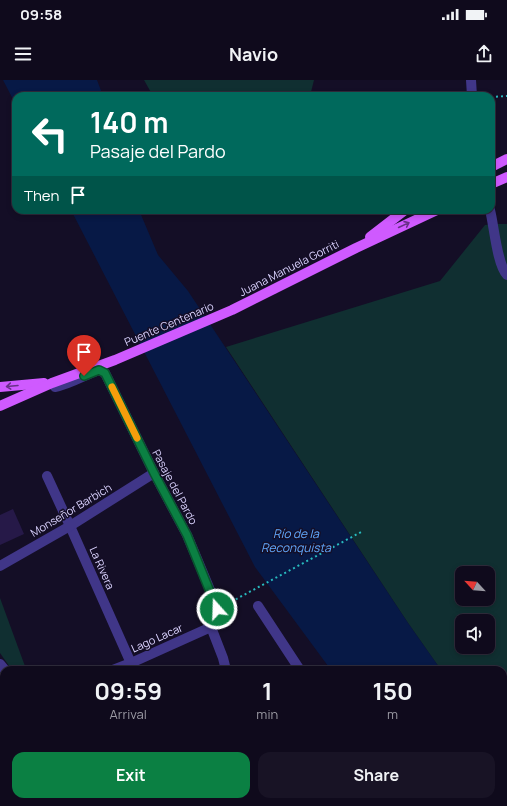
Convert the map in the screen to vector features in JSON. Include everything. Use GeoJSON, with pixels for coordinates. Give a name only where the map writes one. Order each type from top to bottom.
{"type":"FeatureCollection","features":[{"type":"Feature","properties":{"kind":"main road"},"geometry":{"type":"LineString","coordinates":[[495,165],[507,159]]}},
{"type":"Feature","properties":{"kind":"main road"},"geometry":{"type":"LineString","coordinates":[[495,182],[507,177]]}},
{"type":"Feature","properties":{"kind":"main road","name":"Juana Manuela Gorriti"},"geometry":{"type":"LineString","coordinates":[[356,248],[399,214]]}},
{"type":"Feature","properties":{"kind":"main road","name":"Juana Manuela Gorriti"},"geometry":{"type":"LineString","coordinates":[[232,310],[356,248],[428,214]]}},
{"type":"Feature","properties":{"kind":"main road","name":"Puente Centenario"},"geometry":{"type":"LineString","coordinates":[[52,383],[115,360],[232,310]]}},
{"type":"Feature","properties":{"kind":"main road"},"geometry":{"type":"LineString","coordinates":[[0,387],[52,383]]}},
{"type":"Feature","properties":{"kind":"main road"},"geometry":{"type":"LineString","coordinates":[[0,406],[52,383]]}},
{"type":"Feature","properties":{"kind":"street"},"geometry":{"type":"LineString","coordinates":[[471,80],[472,92]]}},
{"type":"Feature","properties":{"kind":"street"},"geometry":{"type":"LineString","coordinates":[[491,214],[499,256],[504,272],[507,275]]}},
{"type":"Feature","properties":{"kind":"street","name":"Pasaje del Pardo"},"geometry":{"type":"LineString","coordinates":[[52,383],[55,387],[64,385],[99,370],[105,373],[154,473],[187,535],[217,609]]}},
{"type":"Feature","properties":{"kind":"street","name":"Monseñor Barbich"},"geometry":{"type":"LineString","coordinates":[[0,566],[70,526],[154,473]]}},
{"type":"Feature","properties":{"kind":"street","name":"La Rivera"},"geometry":{"type":"LineString","coordinates":[[46,476],[70,526],[132,666]]}},
{"type":"Feature","properties":{"kind":"street"},"geometry":{"type":"LineString","coordinates":[[258,606],[297,666]]}},
{"type":"Feature","properties":{"kind":"street"},"geometry":{"type":"LineString","coordinates":[[217,609],[211,627],[225,666]]}},
{"type":"Feature","properties":{"kind":"street","name":"Lago Lacar"},"geometry":{"type":"LineString","coordinates":[[134,666],[211,627]]}},
{"type":"Feature","properties":{"kind":"path"},"geometry":{"type":"LineString","coordinates":[[495,97],[507,96]]}},
{"type":"Feature","properties":{"kind":"path"},"geometry":{"type":"LineString","coordinates":[[217,609],[363,531]]}},
{"type":"Feature","properties":{"kind":"green space"},"geometry":{"type":"Polygon","coordinates":[[[144,80],[314,80],[311,92],[151,92],[144,80]]]}},
{"type":"Feature","properties":{"kind":"green space"},"geometry":{"type":"Polygon","coordinates":[[[507,224],[507,666],[438,666],[408,623],[226,347],[440,281],[485,225],[507,224]]]}},
{"type":"Feature","properties":{"kind":"green space"},"geometry":{"type":"Polygon","coordinates":[[[0,598],[25,666],[9,666],[0,653],[0,598]]]}},
{"type":"Feature","properties":{"kind":"water"},"geometry":{"type":"Polygon","coordinates":[[[3,80],[97,80],[102,92],[12,92],[12,97],[3,80]]]}},
{"type":"Feature","properties":{"kind":"water","name":"Río de la Reconquista"},"geometry":{"type":"Polygon","coordinates":[[[73,214],[141,214],[158,255],[188,291],[408,623],[438,666],[328,666],[255,567],[73,214]]]}},
{"type":"Feature","properties":{"kind":"building"},"geometry":{"type":"Polygon","coordinates":[[[13,509],[24,534],[0,545],[0,515],[13,509]]]}},
{"type":"Feature","properties":{"kind":"slow traffic"},"geometry":{"type":"LineString","coordinates":[[112,387],[137,438]]}},
{"type":"Feature","properties":{"kind":"route"},"geometry":{"type":"LineString","coordinates":[[84,376],[99,370],[105,373],[154,473],[187,535],[217,609]]}}]}
